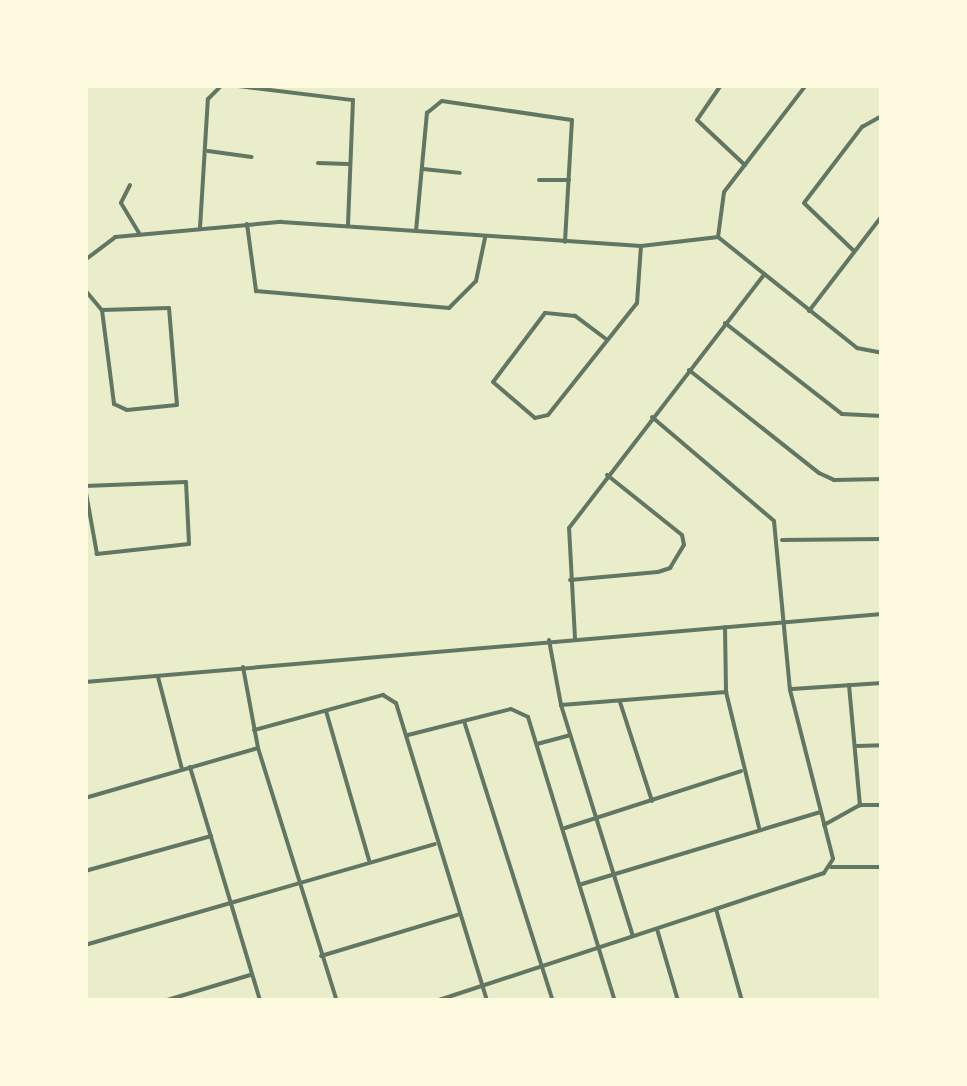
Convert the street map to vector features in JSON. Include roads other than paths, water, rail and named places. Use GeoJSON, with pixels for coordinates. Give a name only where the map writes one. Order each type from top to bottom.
{"type":"FeatureCollection","features":[{"type":"Feature","properties":{"kind":"street"},"geometry":{"type":"LineString","coordinates":[[200,228],[208,99],[222,85]]}},
{"type":"Feature","properties":{"kind":"street"},"geometry":{"type":"LineString","coordinates":[[230,85],[353,100],[348,226]]}},
{"type":"Feature","properties":{"kind":"street"},"geometry":{"type":"LineString","coordinates":[[721,85],[697,120],[744,165]]}},
{"type":"Feature","properties":{"kind":"street"},"geometry":{"type":"LineString","coordinates":[[718,238],[721,200],[806,85]]}},
{"type":"Feature","properties":{"kind":"street"},"geometry":{"type":"LineString","coordinates":[[416,231],[427,113],[442,101],[572,120],[566,242]]}},
{"type":"Feature","properties":{"kind":"street"},"geometry":{"type":"LineString","coordinates":[[854,251],[804,203],[862,127],[882,116]]}},
{"type":"Feature","properties":{"kind":"street"},"geometry":{"type":"LineString","coordinates":[[85,131],[85,142]]}},
{"type":"Feature","properties":{"kind":"street"},"geometry":{"type":"LineString","coordinates":[[206,150],[252,157]]}},
{"type":"Feature","properties":{"kind":"street"},"geometry":{"type":"LineString","coordinates":[[318,163],[350,164]]}},
{"type":"Feature","properties":{"kind":"street"},"geometry":{"type":"LineString","coordinates":[[423,168],[460,173]]}},
{"type":"Feature","properties":{"kind":"street"},"geometry":{"type":"LineString","coordinates":[[539,180],[568,180]]}},
{"type":"Feature","properties":{"kind":"street"},"geometry":{"type":"LineString","coordinates":[[130,184],[121,203],[140,234]]}},
{"type":"Feature","properties":{"kind":"street"},"geometry":{"type":"LineString","coordinates":[[809,311],[882,216]]}},
{"type":"Feature","properties":{"kind":"street"},"geometry":{"type":"LineString","coordinates":[[247,224],[256,291],[448,308],[476,281],[484,238]]}},
{"type":"Feature","properties":{"kind":"street"},"geometry":{"type":"LineString","coordinates":[[85,260],[104,242],[140,234],[247,224],[348,226],[641,246],[718,238],[857,348],[882,353]]}},
{"type":"Feature","properties":{"kind":"street"},"geometry":{"type":"LineString","coordinates":[[606,339],[575,316],[545,312],[493,382],[542,420],[606,339],[642,292],[641,246]]}},
{"type":"Feature","properties":{"kind":"street"},"geometry":{"type":"LineString","coordinates":[[575,638],[569,528],[764,275]]}},
{"type":"Feature","properties":{"kind":"street"},"geometry":{"type":"LineString","coordinates":[[85,290],[102,310],[114,404],[127,410],[178,405],[169,308],[102,310]]}},
{"type":"Feature","properties":{"kind":"street"},"geometry":{"type":"LineString","coordinates":[[725,323],[842,414],[882,416]]}},
{"type":"Feature","properties":{"kind":"street"},"geometry":{"type":"LineString","coordinates":[[689,370],[819,473],[834,480],[882,479]]}},
{"type":"Feature","properties":{"kind":"street"},"geometry":{"type":"LineString","coordinates":[[652,418],[763,508],[780,540],[790,690],[831,867]]}},
{"type":"Feature","properties":{"kind":"street"},"geometry":{"type":"LineString","coordinates":[[570,580],[658,572],[670,568],[684,544],[682,535],[607,475]]}},
{"type":"Feature","properties":{"kind":"street"},"geometry":{"type":"LineString","coordinates":[[186,482],[189,544],[97,554],[85,487],[186,482]]}},
{"type":"Feature","properties":{"kind":"street"},"geometry":{"type":"LineString","coordinates":[[780,540],[882,539]]}},
{"type":"Feature","properties":{"kind":"street"},"geometry":{"type":"LineString","coordinates":[[85,682],[882,614]]}},
{"type":"Feature","properties":{"kind":"street"},"geometry":{"type":"LineString","coordinates":[[726,627],[726,692],[741,771],[760,827]]}},
{"type":"Feature","properties":{"kind":"street"},"geometry":{"type":"LineString","coordinates":[[548,640],[570,734],[634,936]]}},
{"type":"Feature","properties":{"kind":"street"},"geometry":{"type":"LineString","coordinates":[[243,667],[258,748],[337,1001]]}},
{"type":"Feature","properties":{"kind":"street"},"geometry":{"type":"LineString","coordinates":[[158,676],[182,769]]}},
{"type":"Feature","properties":{"kind":"street"},"geometry":{"type":"LineString","coordinates":[[790,690],[882,683]]}},
{"type":"Feature","properties":{"kind":"street"},"geometry":{"type":"LineString","coordinates":[[849,685],[860,805]]}},
{"type":"Feature","properties":{"kind":"street"},"geometry":{"type":"LineString","coordinates":[[562,705],[726,692]]}},
{"type":"Feature","properties":{"kind":"street"},"geometry":{"type":"LineString","coordinates":[[254,730],[390,697],[408,735],[435,844],[487,1001]]}},
{"type":"Feature","properties":{"kind":"street"},"geometry":{"type":"LineString","coordinates":[[620,702],[652,801]]}},
{"type":"Feature","properties":{"kind":"street"},"geometry":{"type":"LineString","coordinates":[[408,735],[519,710],[536,744],[615,1001]]}},
{"type":"Feature","properties":{"kind":"street"},"geometry":{"type":"LineString","coordinates":[[326,711],[369,862]]}},
{"type":"Feature","properties":{"kind":"street"},"geometry":{"type":"LineString","coordinates":[[464,721],[553,1001]]}},
{"type":"Feature","properties":{"kind":"street"},"geometry":{"type":"LineString","coordinates":[[536,744],[570,734]]}},
{"type":"Feature","properties":{"kind":"street"},"geometry":{"type":"LineString","coordinates":[[856,746],[882,744]]}},
{"type":"Feature","properties":{"kind":"street"},"geometry":{"type":"LineString","coordinates":[[85,798],[258,748]]}},
{"type":"Feature","properties":{"kind":"street"},"geometry":{"type":"LineString","coordinates":[[190,767],[260,1001]]}},
{"type":"Feature","properties":{"kind":"street"},"geometry":{"type":"LineString","coordinates":[[564,829],[741,771]]}},
{"type":"Feature","properties":{"kind":"street"},"geometry":{"type":"LineString","coordinates":[[824,825],[860,805],[882,805]]}},
{"type":"Feature","properties":{"kind":"street"},"geometry":{"type":"LineString","coordinates":[[582,884],[760,827],[820,812]]}},
{"type":"Feature","properties":{"kind":"street"},"geometry":{"type":"LineString","coordinates":[[85,870],[211,836]]}},
{"type":"Feature","properties":{"kind":"street"},"geometry":{"type":"LineString","coordinates":[[85,945],[232,906],[435,844]]}},
{"type":"Feature","properties":{"kind":"street"},"geometry":{"type":"LineString","coordinates":[[436,1001],[716,910],[831,867],[882,867]]}},
{"type":"Feature","properties":{"kind":"street"},"geometry":{"type":"LineString","coordinates":[[716,910],[742,1001]]}},
{"type":"Feature","properties":{"kind":"street"},"geometry":{"type":"LineString","coordinates":[[321,956],[460,914]]}},
{"type":"Feature","properties":{"kind":"street"},"geometry":{"type":"LineString","coordinates":[[657,929],[678,1001]]}},
{"type":"Feature","properties":{"kind":"street"},"geometry":{"type":"LineString","coordinates":[[164,1001],[251,975]]}}]}
